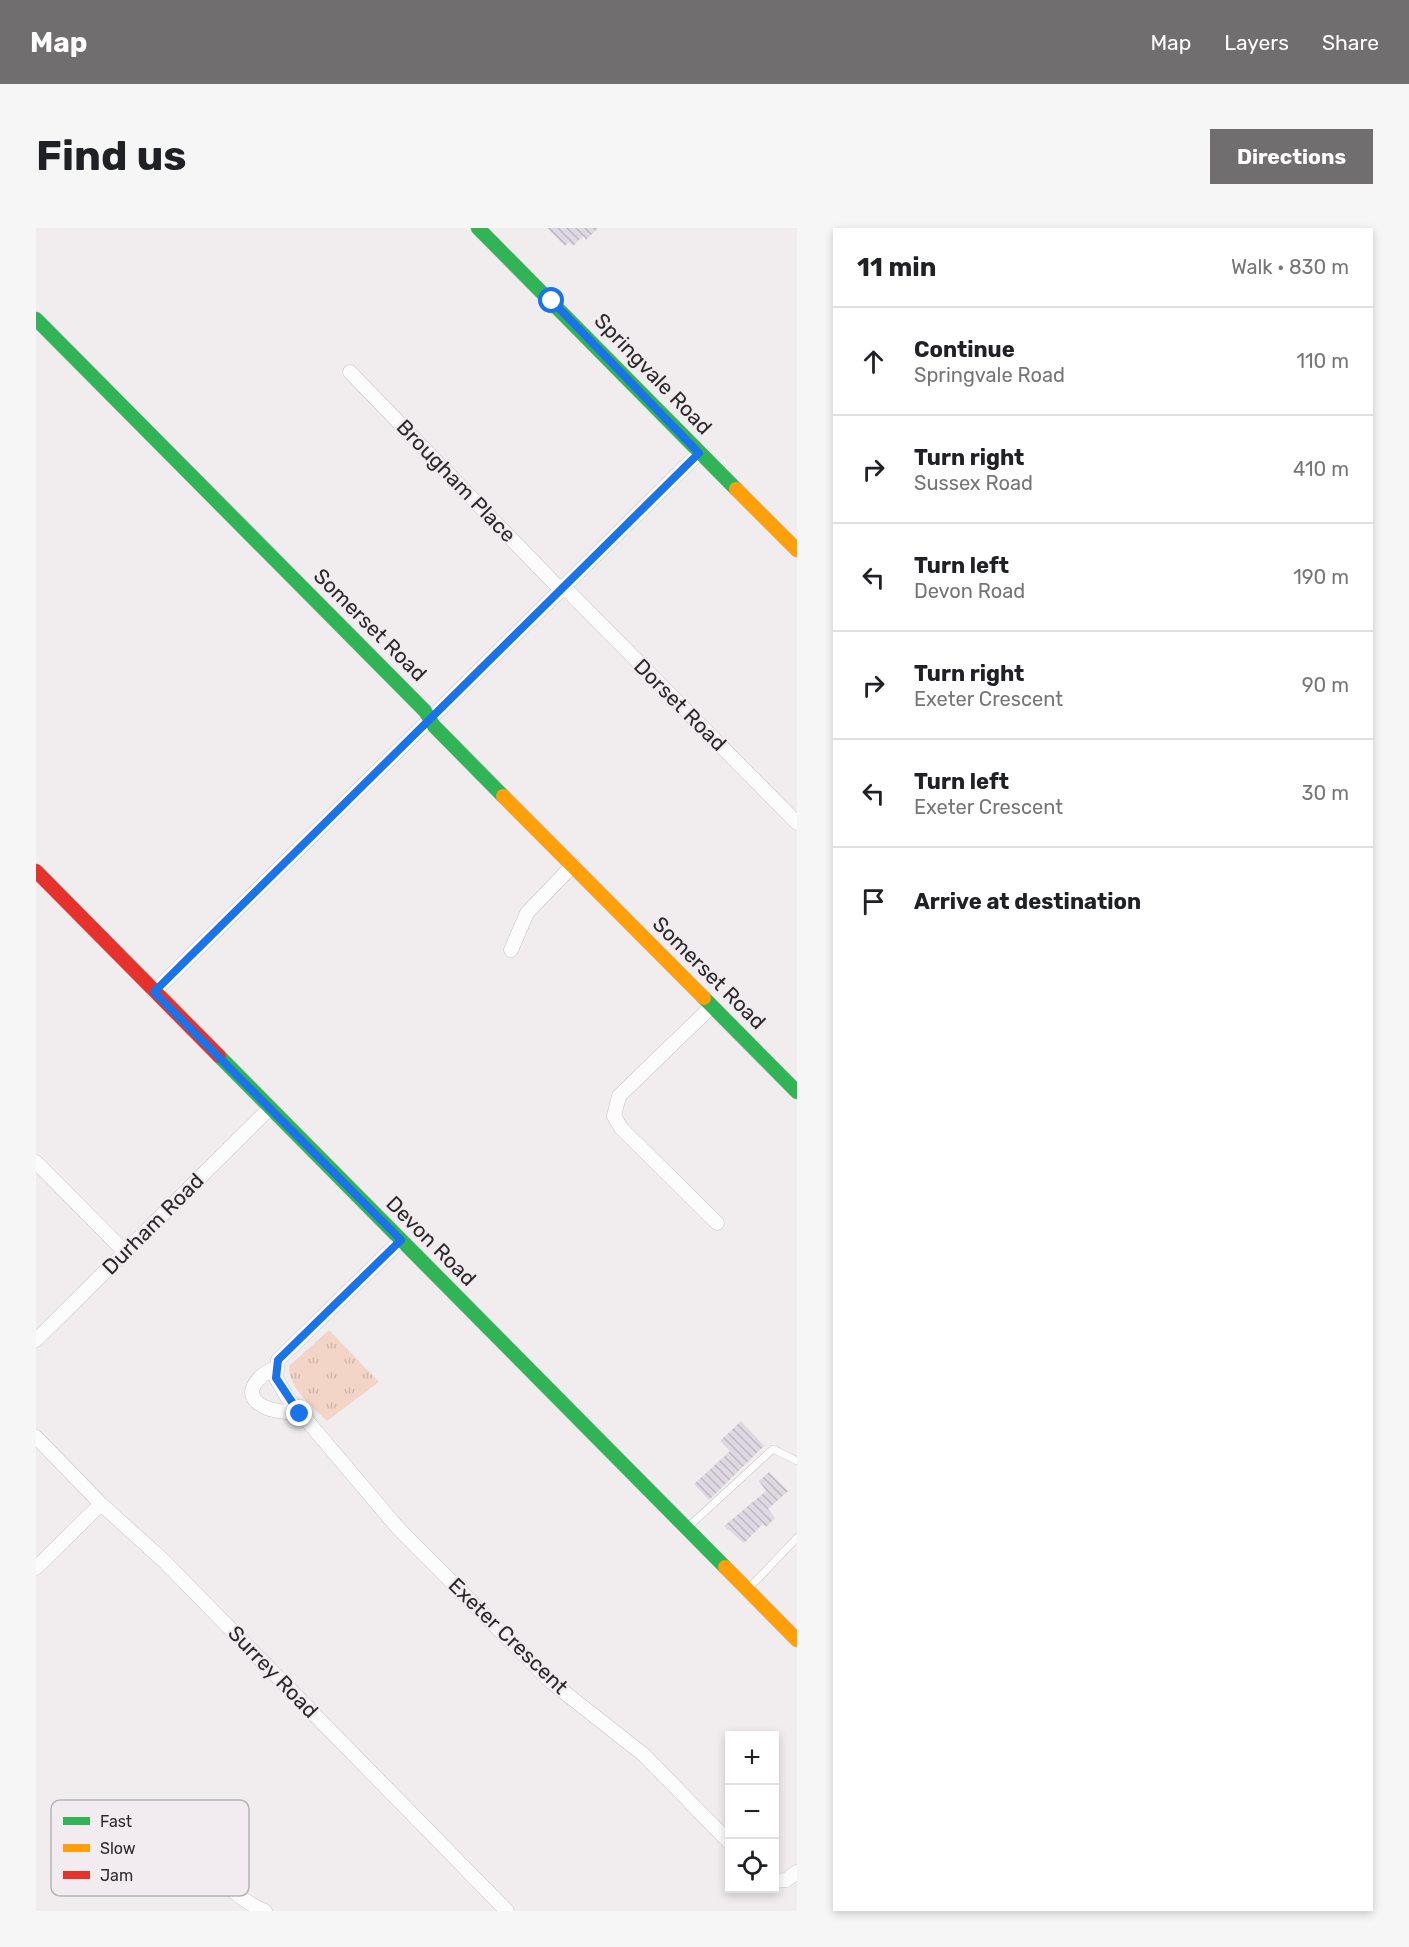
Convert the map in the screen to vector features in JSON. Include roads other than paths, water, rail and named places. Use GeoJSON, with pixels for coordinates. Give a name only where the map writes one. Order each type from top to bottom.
{"type":"FeatureCollection","features":[{"type":"Feature","properties":{"kind":"street","name":"Springvale Road"},"geometry":{"type":"LineString","coordinates":[[478,228],[797,550]]}},
{"type":"Feature","properties":{"kind":"street","name":"Somerset Road"},"geometry":{"type":"LineString","coordinates":[[36,319],[430,719],[434,726],[797,1092]]}},
{"type":"Feature","properties":{"kind":"street","name":"Brougham Place"},"geometry":{"type":"LineString","coordinates":[[350,372],[555,584],[562,588]]}},
{"type":"Feature","properties":{"kind":"street"},"geometry":{"type":"LineString","coordinates":[[154,992],[699,453]]}},
{"type":"Feature","properties":{"kind":"street","name":"Dorset Road"},"geometry":{"type":"LineString","coordinates":[[562,588],[797,823]]}},
{"type":"Feature","properties":{"kind":"street"},"geometry":{"type":"LineString","coordinates":[[511,950],[527,913],[573,865]]}},
{"type":"Feature","properties":{"kind":"street","name":"Devon Road"},"geometry":{"type":"LineString","coordinates":[[36,871],[797,1640]]}},
{"type":"Feature","properties":{"kind":"street"},"geometry":{"type":"LineString","coordinates":[[712,1006],[619,1096],[614,1116],[621,1128],[717,1224]]}},
{"type":"Feature","properties":{"kind":"street","name":"Durham Road"},"geometry":{"type":"LineString","coordinates":[[36,1340],[270,1108]]}},
{"type":"Feature","properties":{"kind":"street"},"geometry":{"type":"LineString","coordinates":[[36,1162],[125,1252]]}},
{"type":"Feature","properties":{"kind":"street"},"geometry":{"type":"LineString","coordinates":[[300,1414],[267,1408],[257,1402],[252,1393],[253,1383],[262,1374],[275,1368],[286,1351],[401,1240]]}},
{"type":"Feature","properties":{"kind":"street","name":"Exeter Crescent"},"geometry":{"type":"LineString","coordinates":[[275,1368],[280,1387],[300,1414],[398,1528],[550,1681],[644,1755],[725,1839]]}},
{"type":"Feature","properties":{"kind":"street","name":"Surrey Road"},"geometry":{"type":"LineString","coordinates":[[36,1437],[101,1504],[164,1561],[507,1911]]}},
{"type":"Feature","properties":{"kind":"street"},"geometry":{"type":"LineString","coordinates":[[36,1568],[101,1504]]}},
{"type":"Feature","properties":{"kind":"street"},"geometry":{"type":"LineString","coordinates":[[779,1881],[786,1880],[797,1872]]}},
{"type":"Feature","properties":{"kind":"street"},"geometry":{"type":"LineString","coordinates":[[240,1896],[265,1911]]}},
{"type":"Feature","properties":{"kind":"lane"},"geometry":{"type":"LineString","coordinates":[[687,1529],[773,1449],[797,1461]]}},
{"type":"Feature","properties":{"kind":"lane"},"geometry":{"type":"LineString","coordinates":[[747,1590],[797,1538]]}}]}
